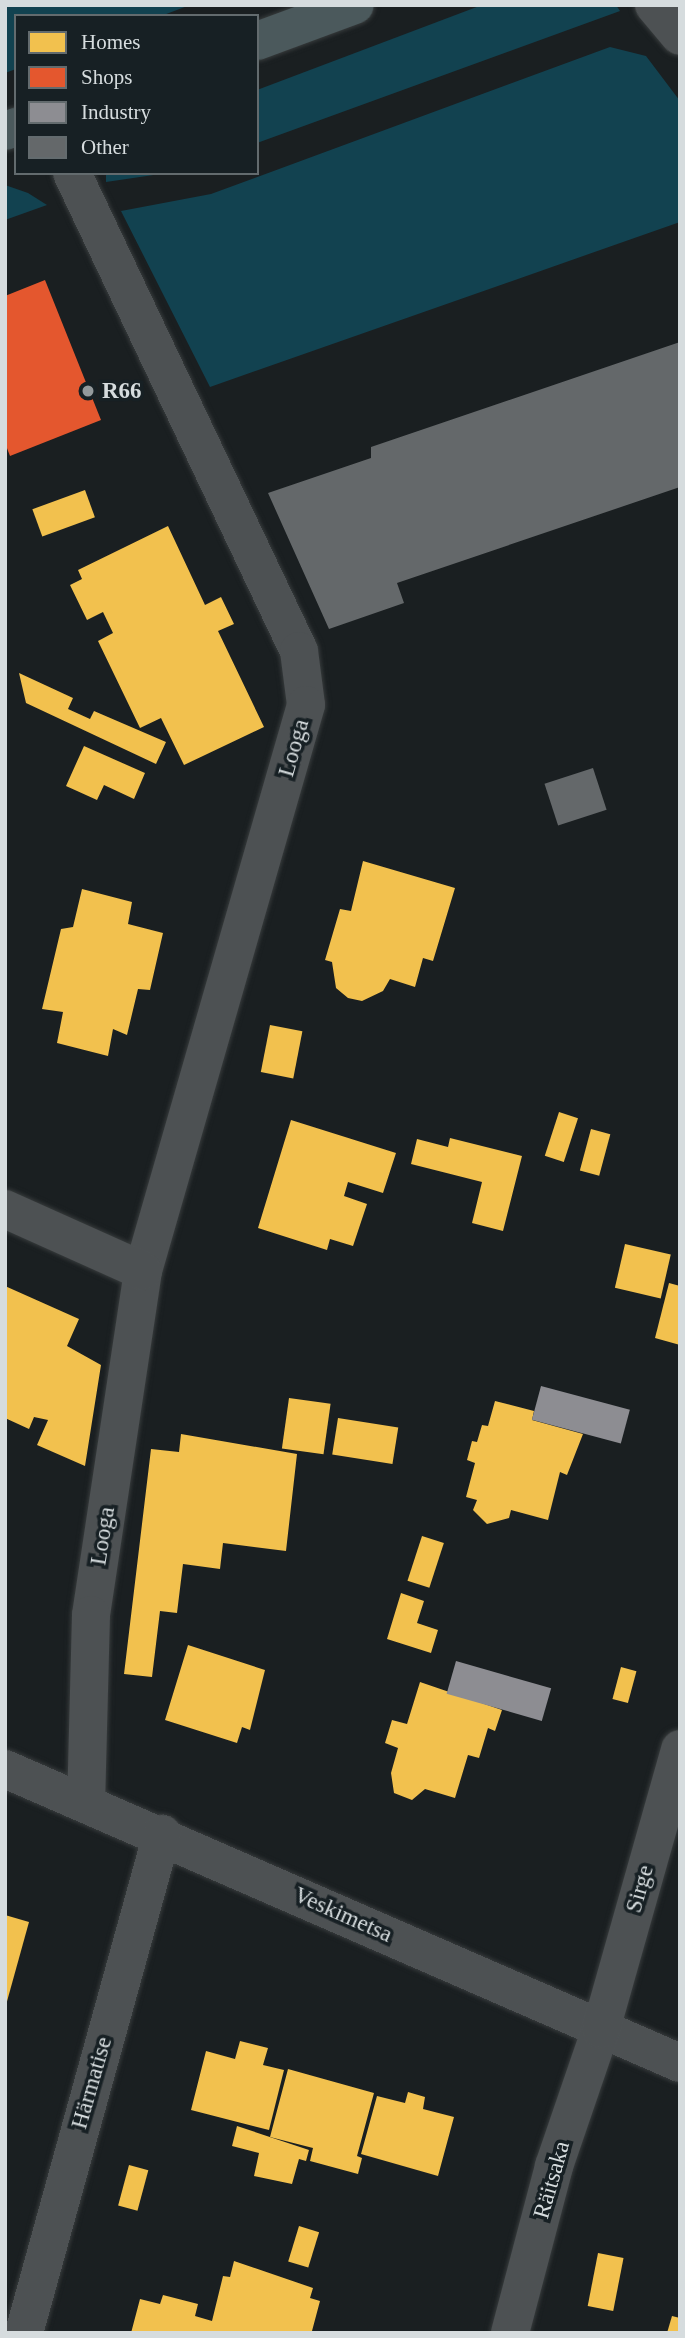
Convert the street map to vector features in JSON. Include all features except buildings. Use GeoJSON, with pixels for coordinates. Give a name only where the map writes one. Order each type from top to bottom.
{"type":"FeatureCollection","features":[{"type":"Feature","properties":{"kind":"main road"},"geometry":{"type":"LineString","coordinates":[[259,40],[355,5]]}},
{"type":"Feature","properties":{"kind":"street"},"geometry":{"type":"LineString","coordinates":[[654,5],[680,36]]}},
{"type":"Feature","properties":{"kind":"street","name":"Looga"},"geometry":{"type":"LineString","coordinates":[[73,175],[299,652],[306,705],[143,1271],[91,1615],[86,1803]]}},
{"type":"Feature","properties":{"kind":"street"},"geometry":{"type":"LineString","coordinates":[[5,1209],[143,1271]]}},
{"type":"Feature","properties":{"kind":"street","name":"Sirge"},"geometry":{"type":"LineString","coordinates":[[601,2029],[680,1749]]}},
{"type":"Feature","properties":{"kind":"street","name":"Veskimetsa"},"geometry":{"type":"LineString","coordinates":[[5,1769],[162,1834],[680,2063]]}},
{"type":"Feature","properties":{"kind":"street","name":"Härmatise"},"geometry":{"type":"LineString","coordinates":[[24,2333],[162,1834]]}},
{"type":"Feature","properties":{"kind":"street","name":"Räitsaka"},"geometry":{"type":"LineString","coordinates":[[510,2333],[554,2166],[601,2029]]}},
{"type":"Feature","properties":{"kind":"shaded area"},"geometry":{"type":"Polygon","coordinates":[[[5,5],[190,5],[166,14],[14,14],[14,70],[5,73],[5,5]]]}},
{"type":"Feature","properties":{"kind":"shaded area"},"geometry":{"type":"Polygon","coordinates":[[[482,5],[616,5],[620,11],[259,142],[259,89],[482,5]]]}},
{"type":"Feature","properties":{"kind":"shaded area"},"geometry":{"type":"Polygon","coordinates":[[[610,47],[646,56],[680,101],[680,222],[210,387],[121,211],[211,194],[610,47]]]}},
{"type":"Feature","properties":{"kind":"shaded area"},"geometry":{"type":"Polygon","coordinates":[[[106,175],[153,175],[106,182],[106,175]]]}},
{"type":"Feature","properties":{"kind":"shaded area"},"geometry":{"type":"Polygon","coordinates":[[[5,185],[28,193],[47,205],[5,220],[5,185]]]}},
{"type":"Feature","properties":{"kind":"place","name":"R66"},"geometry":{"type":"Point","coordinates":[88,391]}}]}
